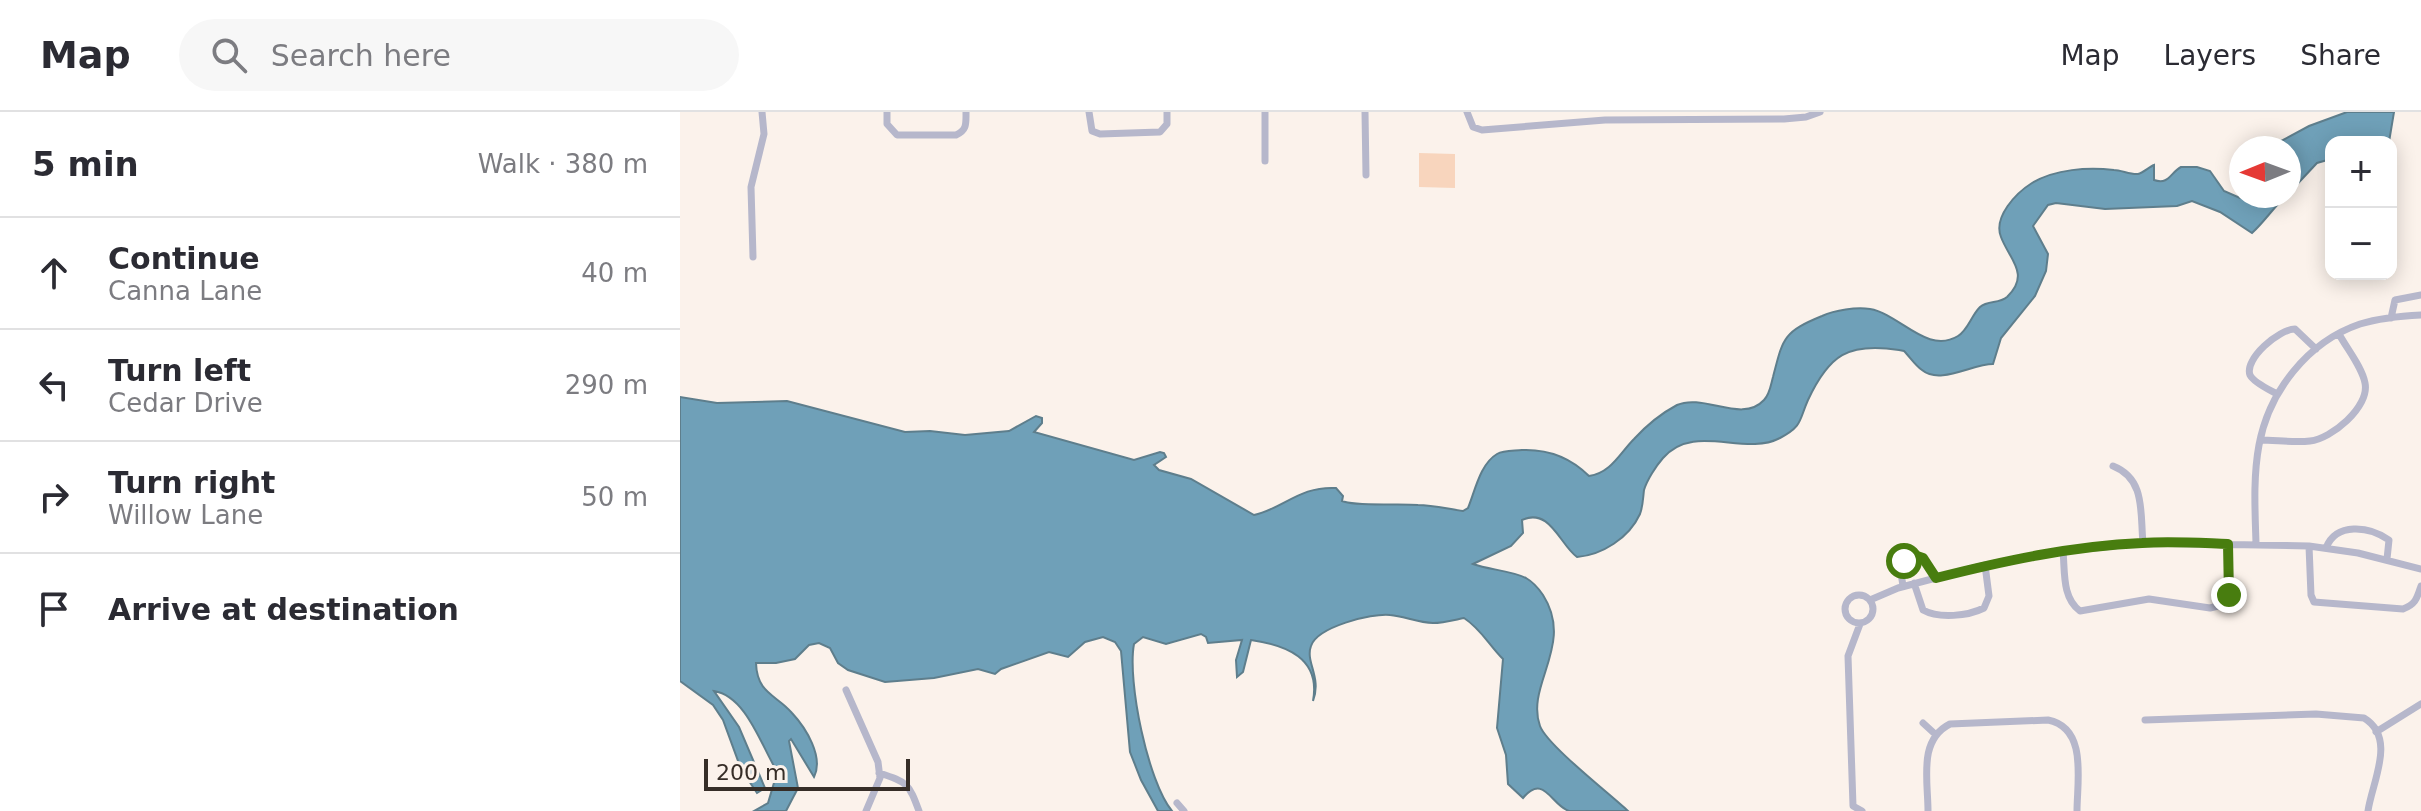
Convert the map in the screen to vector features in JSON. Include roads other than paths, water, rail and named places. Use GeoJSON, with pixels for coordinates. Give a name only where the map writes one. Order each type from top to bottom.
{"type":"FeatureCollection","features":[{"type":"Feature","properties":{"kind":"street"},"geometry":{"type":"LineString","coordinates":[[753,257],[751,187],[764,134],[762,112]]}},
{"type":"Feature","properties":{"kind":"street"},"geometry":{"type":"LineString","coordinates":[[887,112],[887,124],[897,135],[956,135],[966,127],[966,112]]}},
{"type":"Feature","properties":{"kind":"street"},"geometry":{"type":"LineString","coordinates":[[1089,112],[1092,131],[1100,134],[1160,132],[1167,124],[1167,112]]}},
{"type":"Feature","properties":{"kind":"street"},"geometry":{"type":"LineString","coordinates":[[1265,112],[1265,161]]}},
{"type":"Feature","properties":{"kind":"street"},"geometry":{"type":"LineString","coordinates":[[1365,112],[1366,175]]}},
{"type":"Feature","properties":{"kind":"street"},"geometry":{"type":"LineString","coordinates":[[1467,113],[1473,127],[1482,130],[1605,120],[1747,115],[1795,118],[1820,112]]}},
{"type":"Feature","properties":{"kind":"street"},"geometry":{"type":"LineString","coordinates":[[2391,318],[2395,300],[2421,295]]}},
{"type":"Feature","properties":{"kind":"street"},"geometry":{"type":"LineString","coordinates":[[2256,543],[2256,477],[2260,440],[2277,394],[2316,349],[2339,334],[2360,324],[2421,315]]}},
{"type":"Feature","properties":{"kind":"street"},"geometry":{"type":"LineString","coordinates":[[2277,394],[2253,380],[2250,375],[2251,362],[2279,332],[2288,329],[2295,329],[2316,349]]}},
{"type":"Feature","properties":{"kind":"street"},"geometry":{"type":"LineString","coordinates":[[2260,440],[2309,442],[2356,413],[2363,399],[2365,380],[2339,334]]}},
{"type":"Feature","properties":{"kind":"street"},"geometry":{"type":"LineString","coordinates":[[2113,466],[2133,479],[2139,492],[2143,543]]}},
{"type":"Feature","properties":{"kind":"street"},"geometry":{"type":"LineString","coordinates":[[2326,548],[2336,532],[2343,529],[2360,530],[2389,540],[2387,559]]}},
{"type":"Feature","properties":{"kind":"street"},"geometry":{"type":"LineString","coordinates":[[1870,600],[1883,592],[1985,565],[2063,551],[2143,543],[2309,546],[2387,559],[2421,569]]}},
{"type":"Feature","properties":{"kind":"street"},"geometry":{"type":"LineString","coordinates":[[2063,551],[2068,597],[2080,611],[2149,599],[2210,608],[2218,606],[2229,595],[2228,544]]}},
{"type":"Feature","properties":{"kind":"street"},"geometry":{"type":"LineString","coordinates":[[2309,546],[2314,602],[2403,609],[2417,600],[2421,586]]}},
{"type":"Feature","properties":{"kind":"street"},"geometry":{"type":"LineString","coordinates":[[1903,586],[1901,573],[1904,561],[1910,557],[1923,558],[1936,578]]}},
{"type":"Feature","properties":{"kind":"street"},"geometry":{"type":"LineString","coordinates":[[1914,583],[1923,610],[1933,615],[1974,613],[1984,608],[1989,596],[1985,565]]}},
{"type":"Feature","properties":{"kind":"street"},"geometry":{"type":"LineString","coordinates":[[1856,595],[1870,600],[1873,613],[1860,624],[1846,617],[1845,604],[1856,595]]}},
{"type":"Feature","properties":{"kind":"street"},"geometry":{"type":"LineString","coordinates":[[1860,624],[1848,656],[1853,806],[1862,811]]}},
{"type":"Feature","properties":{"kind":"street"},"geometry":{"type":"LineString","coordinates":[[846,690],[878,762],[879,773],[866,811]]}},
{"type":"Feature","properties":{"kind":"street"},"geometry":{"type":"LineString","coordinates":[[2376,732],[2421,704]]}},
{"type":"Feature","properties":{"kind":"street"},"geometry":{"type":"LineString","coordinates":[[2145,720],[2340,714],[2366,719],[2381,742],[2381,758],[2368,811]]}},
{"type":"Feature","properties":{"kind":"street"},"geometry":{"type":"LineString","coordinates":[[1928,811],[1927,753],[1935,734],[1950,724],[2048,720],[2059,722],[2068,729],[2077,747],[2077,811]]}},
{"type":"Feature","properties":{"kind":"street"},"geometry":{"type":"LineString","coordinates":[[1923,723],[1935,734]]}},
{"type":"Feature","properties":{"kind":"street"},"geometry":{"type":"LineString","coordinates":[[879,773],[908,785],[919,811]]}},
{"type":"Feature","properties":{"kind":"street"},"geometry":{"type":"LineString","coordinates":[[1177,803],[1184,811]]}},
{"type":"Feature","properties":{"kind":"water"},"geometry":{"type":"Polygon","coordinates":[[[2347,112],[2394,112],[2390,136],[2325,136],[2325,161],[2317,163],[2301,180],[2301,136],[2290,136],[2347,112]]]}},
{"type":"Feature","properties":{"kind":"water"},"geometry":{"type":"Polygon","coordinates":[[[2154,165],[2154,180],[2159,181],[2166,180],[2181,167],[2197,167],[2210,171],[2229,193],[2229,208],[2275,208],[2252,233],[2220,212],[2192,201],[2177,206],[2105,209],[2056,203],[2048,205],[2033,226],[2048,254],[2046,271],[2035,296],[2001,338],[1993,364],[1938,375],[1922,370],[1904,351],[1881,348],[1853,350],[1842,355],[1824,372],[1799,422],[1780,438],[1751,444],[1689,442],[1675,448],[1663,458],[1649,478],[1635,523],[1614,544],[1596,553],[1577,557],[1554,529],[1532,517],[1522,520],[1523,533],[1511,546],[1473,564],[1526,578],[1543,595],[1554,631],[1539,695],[1537,711],[1540,726],[1566,757],[1628,811],[1569,811],[1542,790],[1530,791],[1523,798],[1508,784],[1506,755],[1497,728],[1503,659],[1464,618],[1433,623],[1381,615],[1358,619],[1323,633],[1315,639],[1310,652],[1316,685],[1313,701],[1312,674],[1298,656],[1288,650],[1251,640],[1243,672],[1237,677],[1236,660],[1242,640],[1208,643],[1201,634],[1166,644],[1143,637],[1134,644],[1133,661],[1141,730],[1155,778],[1172,811],[1158,811],[1141,780],[1130,752],[1121,651],[1115,642],[1103,637],[1085,642],[1068,657],[1049,652],[995,674],[978,669],[934,678],[885,682],[848,670],[838,663],[830,648],[819,643],[809,645],[795,659],[756,663],[764,688],[797,719],[808,735],[817,761],[814,777],[791,739],[789,741],[798,788],[786,811],[754,811],[768,803],[776,776],[774,766],[743,711],[734,701],[714,691],[739,727],[765,788],[757,793],[741,769],[723,720],[713,705],[680,681],[680,397],[717,403],[787,401],[905,432],[965,435],[1009,431],[1036,416],[1042,418],[1042,423],[1034,432],[1134,460],[1164,453],[1166,457],[1154,465],[1159,470],[1191,479],[1254,515],[1323,488],[1336,488],[1343,496],[1342,501],[1349,503],[1424,505],[1463,511],[1468,508],[1486,464],[1500,453],[1522,450],[1550,453],[1566,459],[1589,476],[1609,467],[1644,429],[1677,405],[1688,402],[1734,409],[1755,407],[1768,395],[1779,353],[1787,338],[1799,327],[1827,314],[1870,309],[1881,312],[1924,337],[1947,340],[1958,336],[1980,307],[2001,301],[2014,289],[2018,274],[1999,229],[2003,214],[2019,193],[2041,178],[2072,170],[2117,170],[2138,174],[2154,165]]]}}]}
